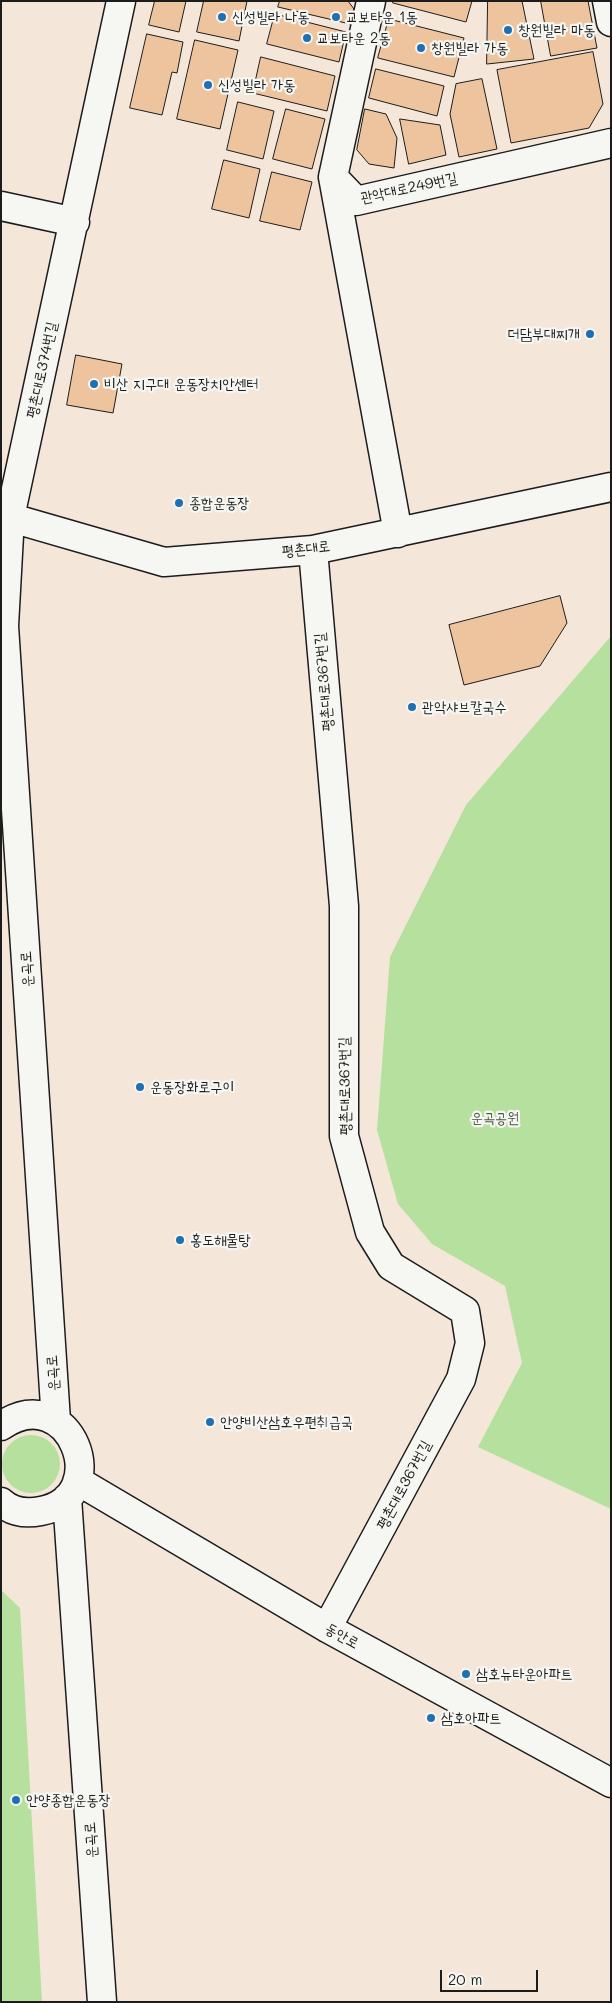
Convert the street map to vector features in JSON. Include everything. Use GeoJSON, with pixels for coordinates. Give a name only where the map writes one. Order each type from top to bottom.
{"type":"FeatureCollection","features":[{"type":"Feature","properties":{"kind":"street","name":"평촌대로374번길"},"geometry":{"type":"LineString","coordinates":[[6,516],[75,222],[121,1]]}},
{"type":"Feature","properties":{"kind":"street"},"geometry":{"type":"LineString","coordinates":[[371,1],[334,177],[398,533]]}},
{"type":"Feature","properties":{"kind":"street"},"geometry":{"type":"LineString","coordinates":[[607,1],[611,22]]}},
{"type":"Feature","properties":{"kind":"street","name":"관악대로249번길"},"geometry":{"type":"LineString","coordinates":[[334,177],[356,201],[611,143]]}},
{"type":"Feature","properties":{"kind":"street"},"geometry":{"type":"LineString","coordinates":[[1,206],[75,222]]}},
{"type":"Feature","properties":{"kind":"street","name":"평촌대로"},"geometry":{"type":"LineString","coordinates":[[6,516],[164,562],[313,550],[611,487]]}},
{"type":"Feature","properties":{"kind":"street","name":"운곡로"},"geometry":{"type":"LineString","coordinates":[[6,516],[4,626],[56,1421],[73,1437],[81,1458],[72,1490],[102,2002]]}},
{"type":"Feature","properties":{"kind":"street","name":"평촌대로367번길"},"geometry":{"type":"LineString","coordinates":[[313,550],[344,906],[344,1136],[370,1232],[391,1266],[465,1311],[470,1343],[461,1379],[328,1628]]}},
{"type":"Feature","properties":{"kind":"street"},"geometry":{"type":"LineString","coordinates":[[1,1426],[13,1418],[34,1414],[56,1421]]}},
{"type":"Feature","properties":{"kind":"street"},"geometry":{"type":"LineString","coordinates":[[1,1502],[8,1508],[28,1514],[50,1510],[72,1490]]}},
{"type":"Feature","properties":{"kind":"street","name":"동안로"},"geometry":{"type":"LineString","coordinates":[[72,1490],[611,1783]]}},
{"type":"Feature","properties":{"kind":"green space","name":"운곡공원"},"geometry":{"type":"Polygon","coordinates":[[[611,636],[611,1509],[478,1447],[522,1363],[505,1286],[432,1244],[398,1204],[377,1130],[390,957],[466,805],[611,636]]]}},
{"type":"Feature","properties":{"kind":"green space"},"geometry":{"type":"Polygon","coordinates":[[[31,1435],[42,1437],[55,1448],[60,1464],[58,1475],[47,1488],[31,1493],[20,1491],[7,1480],[2,1464],[4,1453],[15,1440],[31,1435]]]}},
{"type":"Feature","properties":{"kind":"green space","name":"안양종합운동장"},"geometry":{"type":"Polygon","coordinates":[[[1,1590],[20,1608],[42,2002],[1,2002],[1,1590]]]}},
{"type":"Feature","properties":{"kind":"building"},"geometry":{"type":"Polygon","coordinates":[[[155,1],[186,1],[179,32],[149,25],[155,1]]]}},
{"type":"Feature","properties":{"kind":"building","name":"신성빌라 나동"},"geometry":{"type":"Polygon","coordinates":[[[204,1],[247,1],[239,41],[197,32],[204,1]]]}},
{"type":"Feature","properties":{"kind":"building","name":"교보타운 1동"},"geometry":{"type":"Polygon","coordinates":[[[280,1],[348,1],[354,9],[350,24],[278,7],[280,1]]]}},
{"type":"Feature","properties":{"kind":"building"},"geometry":{"type":"Polygon","coordinates":[[[393,1],[472,1],[466,22],[393,3],[393,1]]]}},
{"type":"Feature","properties":{"kind":"building","name":"창원빌라 마동"},"geometry":{"type":"Polygon","coordinates":[[[488,1],[522,1],[534,59],[487,64],[488,1]]]}},
{"type":"Feature","properties":{"kind":"building"},"geometry":{"type":"Polygon","coordinates":[[[541,1],[588,1],[597,48],[551,56],[541,1]]]}},
{"type":"Feature","properties":{"kind":"building","name":"교보타운 2동"},"geometry":{"type":"Polygon","coordinates":[[[275,14],[346,32],[339,62],[267,44],[275,14]]]}},
{"type":"Feature","properties":{"kind":"building","name":"창원빌라 가동"},"geometry":{"type":"Polygon","coordinates":[[[389,19],[464,38],[454,77],[378,58],[389,19]]]}},
{"type":"Feature","properties":{"kind":"building"},"geometry":{"type":"Polygon","coordinates":[[[147,34],[183,42],[177,73],[172,72],[162,115],[130,108],[147,34]]]}},
{"type":"Feature","properties":{"kind":"building","name":"신성빌라 가동"},"geometry":{"type":"Polygon","coordinates":[[[195,40],[238,50],[220,129],[177,119],[195,40]]]}},
{"type":"Feature","properties":{"kind":"building"},"geometry":{"type":"Polygon","coordinates":[[[593,52],[603,104],[589,128],[511,143],[497,70],[593,52]]]}},
{"type":"Feature","properties":{"kind":"building"},"geometry":{"type":"Polygon","coordinates":[[[261,57],[335,76],[327,111],[253,93],[261,57]]]}},
{"type":"Feature","properties":{"kind":"building"},"geometry":{"type":"Polygon","coordinates":[[[376,69],[444,86],[437,116],[369,98],[376,69]]]}},
{"type":"Feature","properties":{"kind":"building"},"geometry":{"type":"Polygon","coordinates":[[[482,79],[497,149],[459,157],[450,114],[456,84],[482,79]]]}},
{"type":"Feature","properties":{"kind":"building"},"geometry":{"type":"Polygon","coordinates":[[[238,102],[274,111],[263,159],[227,150],[238,102]]]}},
{"type":"Feature","properties":{"kind":"building"},"geometry":{"type":"Polygon","coordinates":[[[286,109],[325,119],[312,169],[273,159],[286,109]]]}},
{"type":"Feature","properties":{"kind":"building"},"geometry":{"type":"Polygon","coordinates":[[[365,109],[386,114],[397,138],[394,168],[369,164],[357,150],[365,109]]]}},
{"type":"Feature","properties":{"kind":"building"},"geometry":{"type":"Polygon","coordinates":[[[400,119],[440,125],[446,155],[409,164],[400,119]]]}},
{"type":"Feature","properties":{"kind":"building"},"geometry":{"type":"Polygon","coordinates":[[[224,160],[260,169],[249,218],[212,209],[224,160]]]}},
{"type":"Feature","properties":{"kind":"building"},"geometry":{"type":"Polygon","coordinates":[[[272,172],[312,182],[300,230],[260,221],[272,172]]]}},
{"type":"Feature","properties":{"kind":"building","name":"비산 지구대 운동장치안센터"},"geometry":{"type":"Polygon","coordinates":[[[76,355],[122,364],[113,413],[67,405],[76,355]]]}},
{"type":"Feature","properties":{"kind":"building"},"geometry":{"type":"Polygon","coordinates":[[[560,596],[567,623],[540,666],[464,685],[449,625],[560,596]]]}},
{"type":"Feature","properties":{"kind":"place","name":"신성빌라 나동"},"geometry":{"type":"Point","coordinates":[222,17]}},
{"type":"Feature","properties":{"kind":"place","name":"교보타운 1동"},"geometry":{"type":"Point","coordinates":[336,17]}},
{"type":"Feature","properties":{"kind":"place","name":"창원빌라 마동"},"geometry":{"type":"Point","coordinates":[508,30]}},
{"type":"Feature","properties":{"kind":"place","name":"교보타운 2동"},"geometry":{"type":"Point","coordinates":[307,38]}},
{"type":"Feature","properties":{"kind":"place","name":"창원빌라 가동"},"geometry":{"type":"Point","coordinates":[421,48]}},
{"type":"Feature","properties":{"kind":"place","name":"신성빌라 가동"},"geometry":{"type":"Point","coordinates":[208,85]}},
{"type":"Feature","properties":{"kind":"place","name":"더담부대찌개"},"geometry":{"type":"Point","coordinates":[590,334]}},
{"type":"Feature","properties":{"kind":"place","name":"비산 지구대 운동장치안센터"},"geometry":{"type":"Point","coordinates":[94,384]}},
{"type":"Feature","properties":{"kind":"place","name":"종합운동장"},"geometry":{"type":"Point","coordinates":[179,503]}},
{"type":"Feature","properties":{"kind":"place","name":"관악샤브칼국수"},"geometry":{"type":"Point","coordinates":[412,707]}},
{"type":"Feature","properties":{"kind":"place","name":"운동장화로구이"},"geometry":{"type":"Point","coordinates":[140,1087]}},
{"type":"Feature","properties":{"kind":"place","name":"홍도해물탕"},"geometry":{"type":"Point","coordinates":[180,1240]}},
{"type":"Feature","properties":{"kind":"place","name":"안양비산삼호우편취급국"},"geometry":{"type":"Point","coordinates":[210,1422]}},
{"type":"Feature","properties":{"kind":"place","name":"삼호뉴타운아파트"},"geometry":{"type":"Point","coordinates":[466,1674]}},
{"type":"Feature","properties":{"kind":"place","name":"삼호아파트"},"geometry":{"type":"Point","coordinates":[431,1718]}},
{"type":"Feature","properties":{"kind":"place","name":"안양종합운동장"},"geometry":{"type":"Point","coordinates":[16,1800]}}]}
